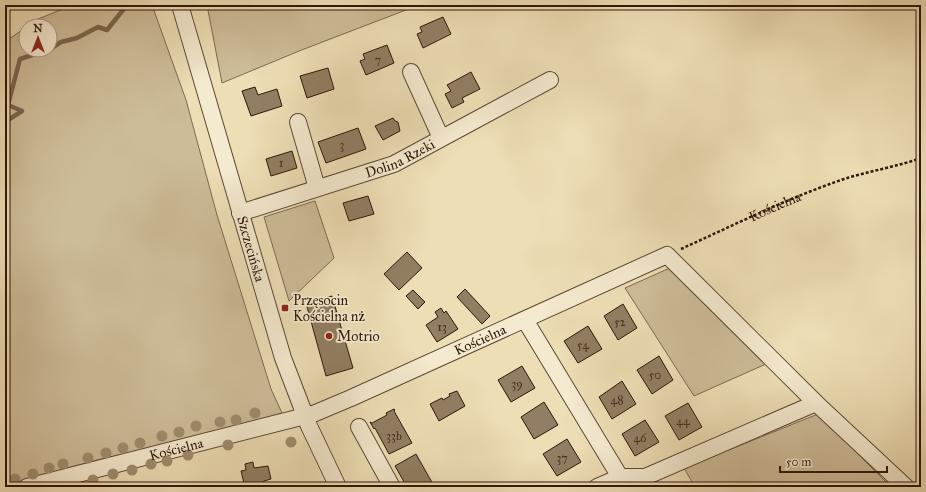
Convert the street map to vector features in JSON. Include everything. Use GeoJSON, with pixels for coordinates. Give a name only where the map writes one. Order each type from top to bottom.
{"type":"FeatureCollection","features":[{"type":"Feature","properties":{"kind":"street","name":"Szczecińska"},"geometry":{"type":"LineString","coordinates":[[180,5],[281,351],[305,416],[338,487]]}},
{"type":"Feature","properties":{"kind":"street"},"geometry":{"type":"LineString","coordinates":[[411,72],[441,138]]}},
{"type":"Feature","properties":{"kind":"street","name":"Dolina Rzeki"},"geometry":{"type":"LineString","coordinates":[[240,213],[394,164],[550,80]]}},
{"type":"Feature","properties":{"kind":"street"},"geometry":{"type":"LineString","coordinates":[[298,122],[317,188]]}},
{"type":"Feature","properties":{"kind":"street"},"geometry":{"type":"LineString","coordinates":[[667,255],[816,403],[906,487]]}},
{"type":"Feature","properties":{"kind":"street","name":"Kościelna"},"geometry":{"type":"LineString","coordinates":[[31,486],[305,416],[330,408],[667,255]]}},
{"type":"Feature","properties":{"kind":"street"},"geometry":{"type":"LineString","coordinates":[[525,320],[620,477]]}},
{"type":"Feature","properties":{"kind":"street"},"geometry":{"type":"LineString","coordinates":[[597,487],[620,477],[645,476],[816,403]]}},
{"type":"Feature","properties":{"kind":"street"},"geometry":{"type":"LineString","coordinates":[[359,426],[392,487]]}},
{"type":"Feature","properties":{"kind":"path","name":"Kościelna"},"geometry":{"type":"LineString","coordinates":[[667,255],[768,210],[845,179],[902,165],[921,158]]}},
{"type":"Feature","properties":{"kind":"shaded area"},"geometry":{"type":"Polygon","coordinates":[[[73,5],[152,5],[186,100],[217,215],[271,389],[282,413],[199,438],[101,459],[5,485],[5,42],[18,33],[18,58],[58,58],[58,18],[40,18],[73,5]]]}},
{"type":"Feature","properties":{"kind":"shaded area"},"geometry":{"type":"Polygon","coordinates":[[[207,5],[419,5],[299,51],[222,83],[207,5]]]}},
{"type":"Feature","properties":{"kind":"shaded area"},"geometry":{"type":"Polygon","coordinates":[[[315,201],[334,258],[289,301],[264,217],[315,201]]]}},
{"type":"Feature","properties":{"kind":"shaded area"},"geometry":{"type":"Polygon","coordinates":[[[672,267],[766,364],[694,396],[625,288],[672,267]]]}},
{"type":"Feature","properties":{"kind":"shaded area"},"geometry":{"type":"Polygon","coordinates":[[[818,414],[891,487],[695,487],[684,468],[818,414]]]}},
{"type":"Feature","properties":{"kind":"building"},"geometry":{"type":"Polygon","coordinates":[[[443,17],[451,34],[423,48],[417,34],[422,32],[420,27],[443,17]]]}},
{"type":"Feature","properties":{"kind":"building"},"geometry":{"type":"Polygon","coordinates":[[[387,45],[394,63],[366,75],[360,61],[365,59],[363,54],[387,45]]]}},
{"type":"Feature","properties":{"kind":"building"},"geometry":{"type":"Polygon","coordinates":[[[328,68],[334,89],[307,98],[300,76],[328,68]]]}},
{"type":"Feature","properties":{"kind":"building"},"geometry":{"type":"Polygon","coordinates":[[[471,72],[480,89],[462,98],[464,102],[452,108],[445,94],[451,91],[447,85],[471,72]]]}},
{"type":"Feature","properties":{"kind":"building"},"geometry":{"type":"Polygon","coordinates":[[[255,87],[258,95],[277,89],[282,106],[251,116],[242,91],[255,87]]]}},
{"type":"Feature","properties":{"kind":"building"},"geometry":{"type":"Polygon","coordinates":[[[393,118],[398,122],[400,131],[383,140],[375,126],[393,118]]]}},
{"type":"Feature","properties":{"kind":"building"},"geometry":{"type":"Polygon","coordinates":[[[358,128],[366,149],[326,163],[318,142],[358,128]]]}},
{"type":"Feature","properties":{"kind":"building"},"geometry":{"type":"Polygon","coordinates":[[[292,151],[297,168],[271,176],[266,159],[292,151]]]}},
{"type":"Feature","properties":{"kind":"building"},"geometry":{"type":"Polygon","coordinates":[[[368,196],[374,214],[349,221],[343,203],[368,196]]]}},
{"type":"Feature","properties":{"kind":"building"},"geometry":{"type":"Polygon","coordinates":[[[407,252],[422,268],[399,290],[384,274],[407,252]]]}},
{"type":"Feature","properties":{"kind":"building"},"geometry":{"type":"Polygon","coordinates":[[[465,289],[490,316],[482,324],[457,297],[465,289]]]}},
{"type":"Feature","properties":{"kind":"building"},"geometry":{"type":"Polygon","coordinates":[[[413,290],[425,302],[418,309],[406,296],[413,290]]]}},
{"type":"Feature","properties":{"kind":"building","name":"Motrio"},"geometry":{"type":"Polygon","coordinates":[[[332,296],[353,368],[326,376],[306,303],[332,296]]]}},
{"type":"Feature","properties":{"kind":"building"},"geometry":{"type":"Polygon","coordinates":[[[623,304],[637,328],[618,340],[604,316],[623,304]]]}},
{"type":"Feature","properties":{"kind":"building"},"geometry":{"type":"Polygon","coordinates":[[[441,308],[444,313],[446,311],[458,329],[437,342],[426,325],[438,317],[435,312],[441,308]]]}},
{"type":"Feature","properties":{"kind":"building"},"geometry":{"type":"Polygon","coordinates":[[[588,326],[602,349],[578,363],[564,341],[588,326]]]}},
{"type":"Feature","properties":{"kind":"building"},"geometry":{"type":"Polygon","coordinates":[[[659,356],[673,380],[652,394],[637,370],[659,356]]]}},
{"type":"Feature","properties":{"kind":"building"},"geometry":{"type":"Polygon","coordinates":[[[522,366],[535,388],[511,402],[498,380],[522,366]]]}},
{"type":"Feature","properties":{"kind":"building"},"geometry":{"type":"Polygon","coordinates":[[[622,381],[636,404],[612,419],[599,397],[622,381]]]}},
{"type":"Feature","properties":{"kind":"building"},"geometry":{"type":"Polygon","coordinates":[[[457,391],[465,406],[439,421],[430,404],[442,398],[443,400],[450,396],[449,394],[457,391]]]}},
{"type":"Feature","properties":{"kind":"building"},"geometry":{"type":"Polygon","coordinates":[[[544,402],[558,425],[534,439],[521,417],[544,402]]]}},
{"type":"Feature","properties":{"kind":"building"},"geometry":{"type":"Polygon","coordinates":[[[688,403],[702,427],[679,440],[665,416],[688,403]]]}},
{"type":"Feature","properties":{"kind":"building"},"geometry":{"type":"Polygon","coordinates":[[[394,409],[412,443],[389,454],[375,428],[374,429],[370,422],[372,423],[387,415],[386,413],[394,409]]]}},
{"type":"Feature","properties":{"kind":"building"},"geometry":{"type":"Polygon","coordinates":[[[645,420],[659,442],[635,456],[622,434],[645,420]]]}},
{"type":"Feature","properties":{"kind":"building"},"geometry":{"type":"Polygon","coordinates":[[[567,439],[581,462],[557,476],[543,454],[567,439]]]}},
{"type":"Feature","properties":{"kind":"building"},"geometry":{"type":"Polygon","coordinates":[[[416,454],[434,486],[407,487],[395,466],[416,454]]]}},
{"type":"Feature","properties":{"kind":"building"},"geometry":{"type":"Polygon","coordinates":[[[253,462],[254,468],[268,466],[271,479],[245,487],[241,471],[246,470],[245,464],[253,462]]]}},
{"type":"Feature","properties":{"kind":"waterway"},"geometry":{"type":"LineString","coordinates":[[58,44],[77,38],[98,27],[107,30],[127,5]]}},
{"type":"Feature","properties":{"kind":"waterway"},"geometry":{"type":"LineString","coordinates":[[5,122],[22,111],[8,105],[20,59],[23,58]]}},
{"type":"Feature","properties":{"kind":"place","name":"Przęsocin Kościelna nż"},"geometry":{"type":"Point","coordinates":[285,308]}},
{"type":"Feature","properties":{"kind":"place","name":"Motrio"},"geometry":{"type":"Point","coordinates":[329,336]}}]}
